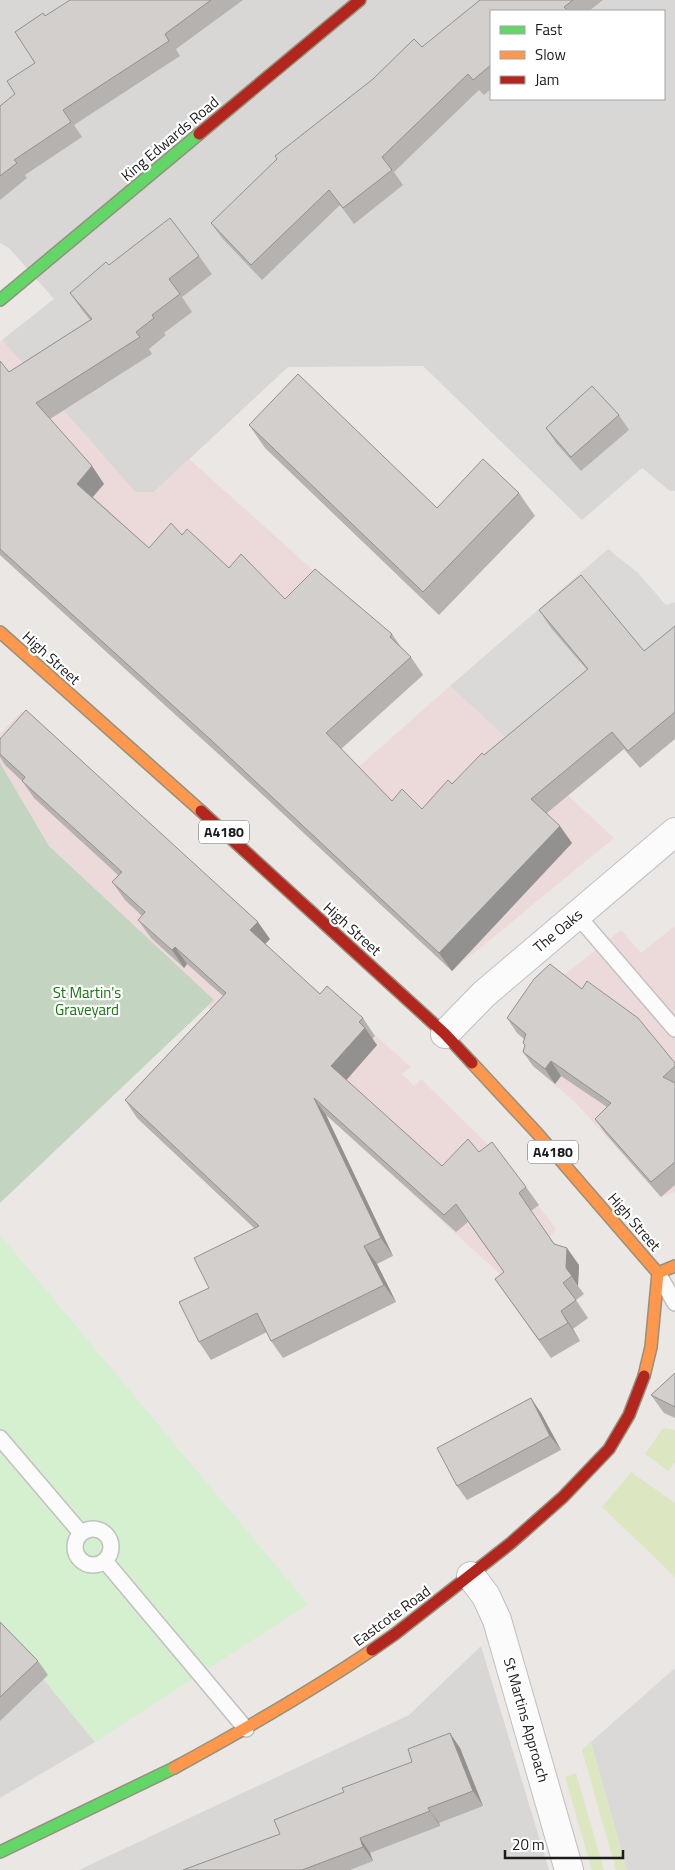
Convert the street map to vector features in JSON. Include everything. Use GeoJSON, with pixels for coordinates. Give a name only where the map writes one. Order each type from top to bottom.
{"type":"FeatureCollection","features":[{"type":"Feature","properties":{"kind":"main road","name":"King Edwards Road"},"geometry":{"type":"LineString","coordinates":[[5,296],[360,0]]}},
{"type":"Feature","properties":{"kind":"main road","name":"High Street"},"geometry":{"type":"LineString","coordinates":[[0,632],[245,850],[445,1034],[537,1133],[658,1273]]}},
{"type":"Feature","properties":{"kind":"main road"},"geometry":{"type":"LineString","coordinates":[[658,1273],[675,1266]]}},
{"type":"Feature","properties":{"kind":"main road","name":"Eastcote Road"},"geometry":{"type":"LineString","coordinates":[[0,1852],[172,1769],[246,1729],[319,1685],[387,1639],[471,1576],[563,1497],[609,1449],[629,1415],[643,1381],[651,1347],[658,1273]]}},
{"type":"Feature","properties":{"kind":"street","name":"The Oaks"},"geometry":{"type":"LineString","coordinates":[[445,1034],[484,994],[675,832]]}},
{"type":"Feature","properties":{"kind":"street","name":"St Martins Approach"},"geometry":{"type":"LineString","coordinates":[[471,1576],[486,1596],[497,1620],[569,1870]]}},
{"type":"Feature","properties":{"kind":"lane"},"geometry":{"type":"LineString","coordinates":[[0,280],[5,296]]}},
{"type":"Feature","properties":{"kind":"lane"},"geometry":{"type":"LineString","coordinates":[[577,914],[675,1029]]}},
{"type":"Feature","properties":{"kind":"lane"},"geometry":{"type":"LineString","coordinates":[[658,1273],[675,1303]]}},
{"type":"Feature","properties":{"kind":"lane"},"geometry":{"type":"LineString","coordinates":[[0,1438],[81,1533]]}},
{"type":"Feature","properties":{"kind":"lane"},"geometry":{"type":"LineString","coordinates":[[89,1529],[96,1529],[107,1535],[111,1546],[109,1557],[104,1561],[100,1564],[88,1565],[79,1559],[75,1548],[76,1541],[81,1533],[89,1529]]}},
{"type":"Feature","properties":{"kind":"lane"},"geometry":{"type":"LineString","coordinates":[[104,1561],[246,1729]]}},
{"type":"Feature","properties":{"kind":"shaded area"},"geometry":{"type":"Polygon","coordinates":[[[0,0],[675,0],[675,491],[670,491],[642,468],[582,520],[423,366],[288,367],[154,492],[135,492],[2,340],[54,299],[9,248],[0,243],[0,0]]]}},
{"type":"Feature","properties":{"kind":"shaded area"},"geometry":{"type":"Polygon","coordinates":[[[2,340],[135,492],[154,492],[189,459],[343,597],[423,675],[277,808],[0,555],[0,342],[2,340]]]}},
{"type":"Feature","properties":{"kind":"shaded area"},"geometry":{"type":"Polygon","coordinates":[[[608,549],[638,573],[666,605],[675,602],[675,654],[654,671],[552,627],[597,683],[530,760],[450,686],[608,549]]]}},
{"type":"Feature","properties":{"kind":"shaded area"},"geometry":{"type":"Polygon","coordinates":[[[450,686],[614,838],[452,971],[294,824],[450,686]]]}},
{"type":"Feature","properties":{"kind":"shaded area"},"geometry":{"type":"Polygon","coordinates":[[[22,711],[263,947],[332,1011],[339,1003],[411,1067],[402,1074],[414,1086],[421,1079],[504,1160],[556,1229],[550,1237],[553,1241],[503,1277],[208,1007],[213,1000],[49,846],[0,763],[0,734],[22,711]]]}},
{"type":"Feature","properties":{"kind":"shaded area"},"geometry":{"type":"Polygon","coordinates":[[[675,926],[675,1192],[661,1197],[575,1102],[533,1066],[535,1060],[533,1046],[517,1033],[558,980],[621,930],[641,953],[675,926]]]}},
{"type":"Feature","properties":{"kind":"shaded area"},"geometry":{"type":"Polygon","coordinates":[[[0,1626],[95,1742],[0,1798],[0,1626]]]}},
{"type":"Feature","properties":{"kind":"shaded area"},"geometry":{"type":"Polygon","coordinates":[[[481,1646],[549,1870],[79,1870],[409,1715],[481,1646]]]}},
{"type":"Feature","properties":{"kind":"shaded area"},"geometry":{"type":"Polygon","coordinates":[[[675,1668],[675,1870],[627,1870],[591,1742],[675,1668]]]}},
{"type":"Feature","properties":{"kind":"green space","name":"St Martin's Graveyard"},"geometry":{"type":"Polygon","coordinates":[[[0,763],[49,846],[214,1000],[0,1203],[0,763]]]}},
{"type":"Feature","properties":{"kind":"green space"},"geometry":{"type":"Polygon","coordinates":[[[0,1235],[308,1604],[95,1742],[0,1626],[0,1235]]]}},
{"type":"Feature","properties":{"kind":"green space"},"geometry":{"type":"Polygon","coordinates":[[[663,1428],[675,1430],[675,1462],[668,1471],[645,1454],[663,1428]]]}},
{"type":"Feature","properties":{"kind":"green space"},"geometry":{"type":"Polygon","coordinates":[[[631,1472],[675,1503],[675,1577],[602,1507],[631,1472]]]}},
{"type":"Feature","properties":{"kind":"green space"},"geometry":{"type":"Polygon","coordinates":[[[591,1742],[627,1870],[616,1870],[582,1750],[591,1742]]]}},
{"type":"Feature","properties":{"kind":"green space"},"geometry":{"type":"Polygon","coordinates":[[[576,1773],[604,1870],[592,1870],[565,1777],[576,1773]]]}},
{"type":"Feature","properties":{"kind":"building"},"geometry":{"type":"Polygon","coordinates":[[[70,0],[211,0],[165,34],[169,41],[63,110],[71,122],[14,160],[17,163],[0,176],[0,106],[15,94],[7,81],[35,63],[15,32],[43,13],[45,16],[70,0]]]}},
{"type":"Feature","properties":{"kind":"building"},"geometry":{"type":"Polygon","coordinates":[[[480,0],[573,0],[564,7],[567,10],[490,10],[490,66],[473,80],[468,74],[382,157],[392,170],[343,208],[329,190],[251,265],[211,223],[277,159],[275,156],[373,79],[414,39],[422,47],[480,0]]]}},
{"type":"Feature","properties":{"kind":"building"},"geometry":{"type":"Polygon","coordinates":[[[170,218],[199,256],[169,279],[180,294],[152,315],[154,318],[136,332],[140,337],[36,403],[92,466],[77,484],[149,548],[171,523],[182,535],[187,529],[229,568],[241,554],[285,599],[315,569],[392,634],[390,637],[411,657],[326,733],[392,801],[402,789],[422,809],[448,780],[452,784],[482,753],[484,755],[588,669],[539,610],[581,575],[644,651],[675,626],[675,712],[628,751],[612,732],[531,799],[560,826],[439,953],[211,740],[0,549],[0,361],[9,372],[92,319],[70,293],[106,262],[109,265],[170,218]]]}},
{"type":"Feature","properties":{"kind":"building"},"geometry":{"type":"Polygon","coordinates":[[[298,374],[437,508],[483,459],[519,493],[423,592],[249,425],[298,374]]]}},
{"type":"Feature","properties":{"kind":"building"},"geometry":{"type":"Polygon","coordinates":[[[592,386],[619,415],[571,457],[546,428],[592,386]]]}},
{"type":"Feature","properties":{"kind":"building"},"geometry":{"type":"Polygon","coordinates":[[[26,710],[258,922],[250,930],[320,994],[327,986],[363,1018],[359,1022],[365,1028],[331,1066],[442,1166],[468,1139],[479,1152],[492,1142],[526,1187],[519,1193],[554,1244],[567,1248],[566,1268],[572,1276],[563,1283],[576,1300],[561,1311],[568,1323],[539,1340],[495,1279],[504,1272],[456,1204],[444,1215],[314,1098],[381,1238],[364,1246],[384,1285],[271,1341],[257,1313],[199,1342],[179,1302],[209,1288],[194,1258],[259,1226],[125,1100],[226,993],[175,947],[172,950],[138,920],[145,912],[112,882],[122,872],[22,781],[25,777],[0,754],[0,739],[26,710]]]}},
{"type":"Feature","properties":{"kind":"building"},"geometry":{"type":"Polygon","coordinates":[[[550,964],[582,989],[587,981],[638,1018],[675,1063],[675,1066],[663,1077],[675,1083],[675,1162],[651,1182],[595,1119],[611,1103],[551,1061],[545,1069],[523,1052],[526,1034],[507,1018],[534,979],[550,964]]]}},
{"type":"Feature","properties":{"kind":"building"},"geometry":{"type":"Polygon","coordinates":[[[675,1373],[675,1407],[651,1395],[675,1373]]]}},
{"type":"Feature","properties":{"kind":"building"},"geometry":{"type":"Polygon","coordinates":[[[531,1398],[550,1436],[457,1486],[437,1448],[531,1398]]]}},
{"type":"Feature","properties":{"kind":"building"},"geometry":{"type":"Polygon","coordinates":[[[0,1622],[38,1661],[0,1697],[0,1622]]]}},
{"type":"Feature","properties":{"kind":"building"},"geometry":{"type":"Polygon","coordinates":[[[450,1733],[473,1791],[428,1808],[430,1811],[360,1838],[363,1847],[302,1870],[183,1870],[280,1834],[274,1820],[344,1792],[342,1788],[412,1762],[408,1749],[450,1733]]]}},
{"type":"Feature","properties":{"kind":"traffic: fast"},"geometry":{"type":"LineString","coordinates":[[0,300],[199,134]]}},
{"type":"Feature","properties":{"kind":"traffic: fast"},"geometry":{"type":"LineString","coordinates":[[0,1852],[174,1768]]}},
{"type":"Feature","properties":{"kind":"traffic: slow"},"geometry":{"type":"LineString","coordinates":[[0,632],[201,811]]}},
{"type":"Feature","properties":{"kind":"traffic: slow"},"geometry":{"type":"LineString","coordinates":[[472,1063],[537,1133],[658,1273],[675,1266]]}},
{"type":"Feature","properties":{"kind":"traffic: slow"},"geometry":{"type":"LineString","coordinates":[[644,1376],[651,1347],[658,1273]]}},
{"type":"Feature","properties":{"kind":"traffic: slow"},"geometry":{"type":"LineString","coordinates":[[174,1768],[274,1711],[372,1650]]}},
{"type":"Feature","properties":{"kind":"traffic: jam"},"geometry":{"type":"LineString","coordinates":[[199,134],[360,0]]}},
{"type":"Feature","properties":{"kind":"traffic: jam"},"geometry":{"type":"LineString","coordinates":[[201,811],[445,1034],[472,1063]]}},
{"type":"Feature","properties":{"kind":"traffic: jam"},"geometry":{"type":"LineString","coordinates":[[372,1650],[511,1543],[563,1497],[609,1449],[629,1415],[644,1376]]}}]}
